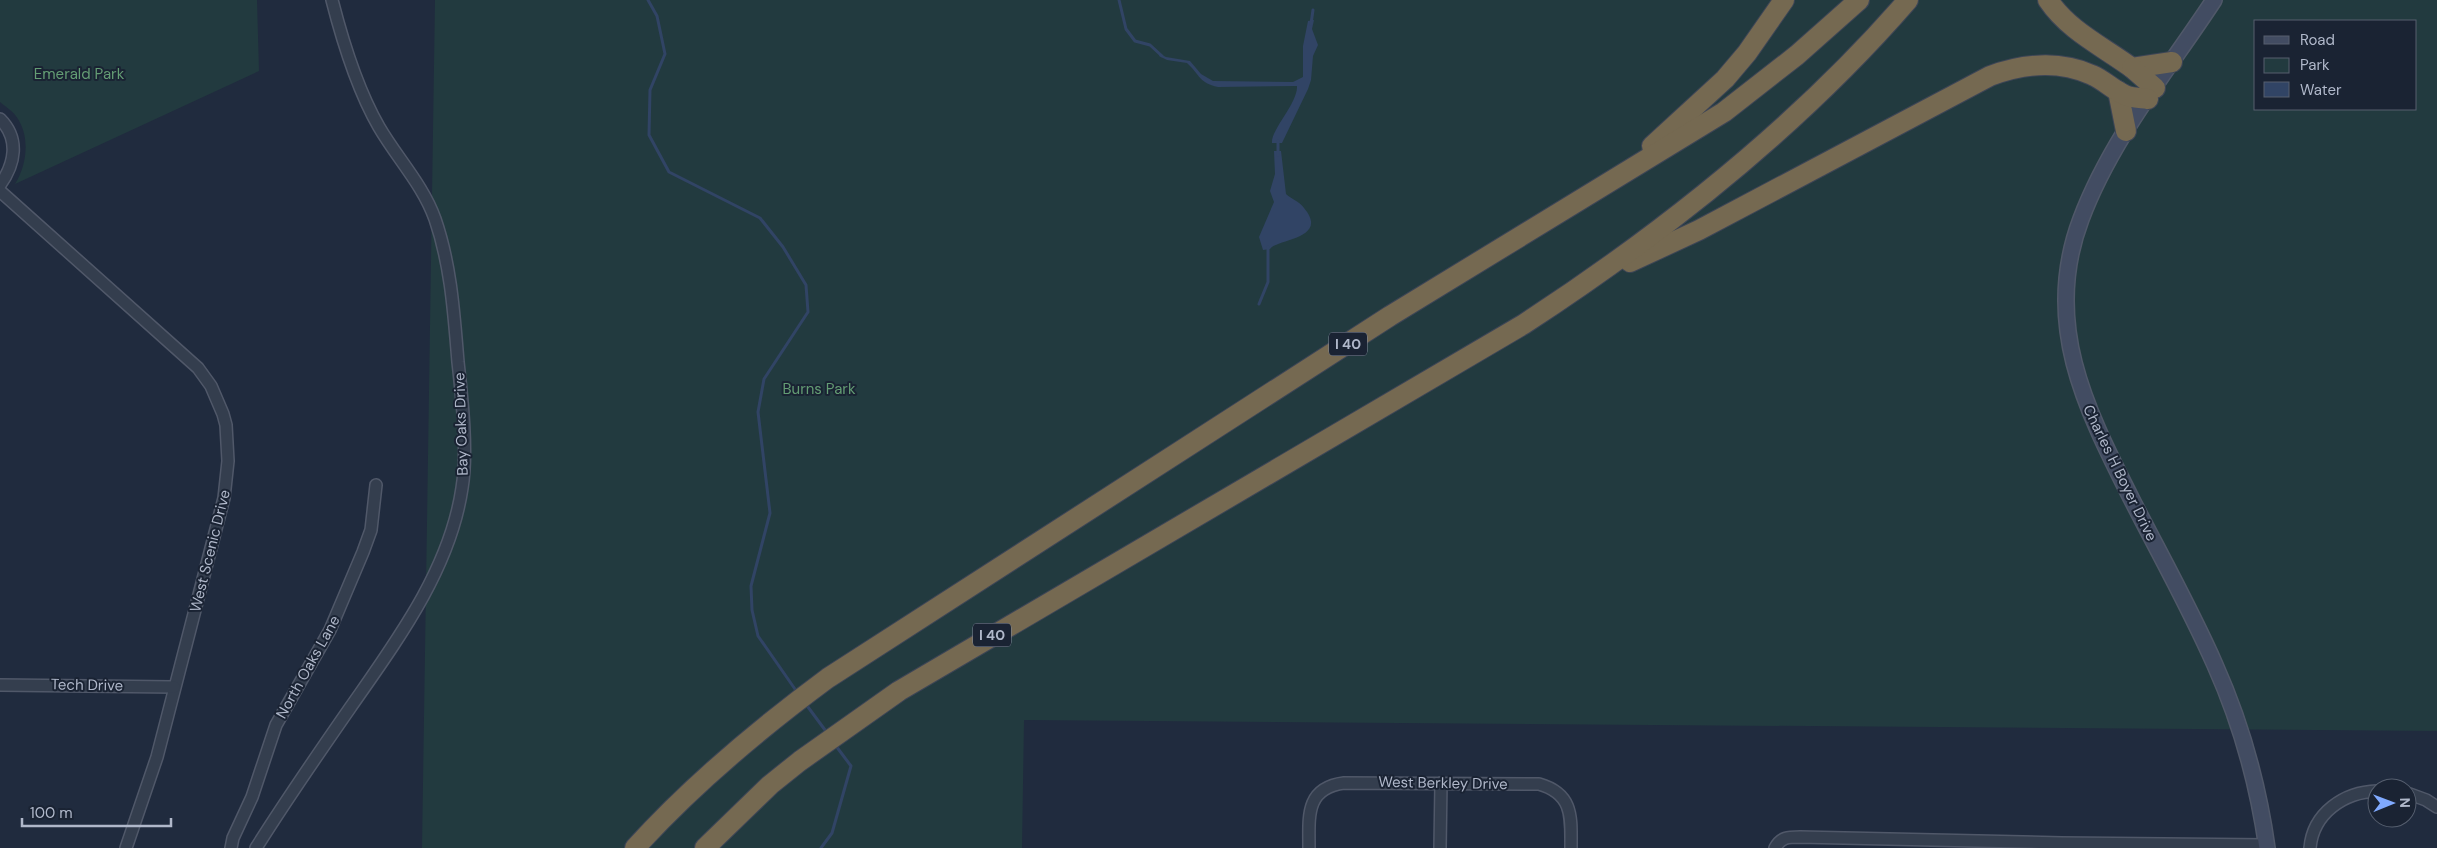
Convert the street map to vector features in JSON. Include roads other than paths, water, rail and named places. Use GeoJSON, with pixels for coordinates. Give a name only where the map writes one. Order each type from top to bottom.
{"type":"FeatureCollection","features":[{"type":"Feature","properties":{"kind":"highway"},"geometry":{"type":"LineString","coordinates":[[1627,171],[1725,79],[1747,53],[1784,0]]}},
{"type":"Feature","properties":{"kind":"highway","name":"I 40"},"geometry":{"type":"LineString","coordinates":[[635,848],[709,773],[770,721],[828,678],[1390,316],[1724,112],[1797,55],[1859,0]]}},
{"type":"Feature","properties":{"kind":"highway","name":"I 40"},"geometry":{"type":"LineString","coordinates":[[705,848],[770,785],[857,718],[944,663],[1524,324],[1589,281],[1712,188],[1772,138],[1842,72],[1908,0]]}},
{"type":"Feature","properties":{"kind":"highway"},"geometry":{"type":"LineString","coordinates":[[1589,281],[1699,230],[2004,71],[2034,66],[2058,66],[2090,74],[2130,97],[2151,93],[2132,68],[2065,22],[2048,0]]}},
{"type":"Feature","properties":{"kind":"highway"},"geometry":{"type":"LineString","coordinates":[[2132,68],[2172,62]]}},
{"type":"Feature","properties":{"kind":"highway"},"geometry":{"type":"LineString","coordinates":[[2118,91],[2126,131]]}},
{"type":"Feature","properties":{"kind":"street","name":"Bay Oaks Drive"},"geometry":{"type":"LineString","coordinates":[[256,848],[405,628],[431,578],[451,530],[464,476],[459,372],[452,293],[444,250],[435,220],[421,190],[396,154],[366,103],[347,52],[332,0]]}},
{"type":"Feature","properties":{"kind":"street","name":"Charles H Boyer Drive"},"geometry":{"type":"LineString","coordinates":[[2214,0],[2126,131],[2092,192],[2073,244],[2066,297],[2070,351],[2078,381],[2101,439],[2192,617],[2229,697],[2253,774],[2267,846]]}},
{"type":"Feature","properties":{"kind":"street"},"geometry":{"type":"LineString","coordinates":[[0,119],[10,132],[14,147],[10,169],[0,185]]}},
{"type":"Feature","properties":{"kind":"street","name":"West Scenic Drive"},"geometry":{"type":"LineString","coordinates":[[0,191],[198,368],[211,386],[224,414],[228,461],[220,518],[153,769],[126,848]]}},
{"type":"Feature","properties":{"kind":"street","name":"North Oaks Lane"},"geometry":{"type":"LineString","coordinates":[[231,848],[233,838],[252,797],[276,725],[330,630],[363,552],[371,530],[376,485]]}},
{"type":"Feature","properties":{"kind":"street","name":"Tech Drive"},"geometry":{"type":"LineString","coordinates":[[0,685],[174,687]]}},
{"type":"Feature","properties":{"kind":"street","name":"West Berkley Drive"},"geometry":{"type":"LineString","coordinates":[[1309,848],[1309,814],[1312,804],[1317,796],[1328,787],[1344,782],[1539,784],[1557,792],[1565,801],[1570,811],[1571,848]]}},
{"type":"Feature","properties":{"kind":"street"},"geometry":{"type":"LineString","coordinates":[[1440,848],[1441,783]]}},
{"type":"Feature","properties":{"kind":"street"},"geometry":{"type":"LineString","coordinates":[[2310,848],[2314,831],[2322,817],[2334,805],[2356,794],[2367,792]]}},
{"type":"Feature","properties":{"kind":"street"},"geometry":{"type":"LineString","coordinates":[[2417,797],[2437,807]]}},
{"type":"Feature","properties":{"kind":"street"},"geometry":{"type":"LineString","coordinates":[[1775,848],[1780,840],[1800,836],[2062,846],[2267,846]]}},
{"type":"Feature","properties":{"kind":"water"},"geometry":{"type":"Polygon","coordinates":[[[1314,20],[1312,29],[1318,45],[1313,56],[1311,80],[1282,143],[1272,143],[1273,137],[1293,100],[1297,86],[1218,87],[1203,81],[1187,63],[1167,60],[1159,56],[1160,54],[1166,57],[1190,61],[1201,74],[1213,81],[1293,82],[1303,77],[1303,46],[1308,21],[1314,20]]]}},
{"type":"Feature","properties":{"kind":"water"},"geometry":{"type":"Polygon","coordinates":[[[1274,151],[1281,151],[1286,194],[1304,208],[1310,218],[1311,226],[1307,232],[1299,236],[1270,249],[1263,250],[1259,237],[1274,202],[1270,191],[1275,174],[1274,151]]]}},
{"type":"Feature","properties":{"kind":"waterway"},"geometry":{"type":"LineString","coordinates":[[648,0],[657,16],[665,54],[650,90],[649,135],[669,172],[760,218],[783,247],[806,285],[808,312],[764,379],[758,412],[770,513],[751,586],[752,610],[758,636],[797,692]]}},
{"type":"Feature","properties":{"kind":"waterway"},"geometry":{"type":"LineString","coordinates":[[1119,0],[1126,29],[1135,41],[1150,45],[1162,56]]}},
{"type":"Feature","properties":{"kind":"waterway"},"geometry":{"type":"LineString","coordinates":[[1311,24],[1313,10]]}},
{"type":"Feature","properties":{"kind":"waterway"},"geometry":{"type":"LineString","coordinates":[[1278,141],[1278,155]]}},
{"type":"Feature","properties":{"kind":"waterway"},"geometry":{"type":"LineString","coordinates":[[1259,304],[1268,282],[1268,247]]}},
{"type":"Feature","properties":{"kind":"waterway"},"geometry":{"type":"LineString","coordinates":[[805,703],[828,734]]}},
{"type":"Feature","properties":{"kind":"waterway"},"geometry":{"type":"LineString","coordinates":[[821,848],[832,833],[851,766],[836,746]]}},
{"type":"Feature","properties":{"kind":"park label","name":"Emerald Park"},"geometry":{"type":"Point","coordinates":[79,74]}},
{"type":"Feature","properties":{"kind":"park label","name":"Burns Park"},"geometry":{"type":"Point","coordinates":[819,389]}}]}
